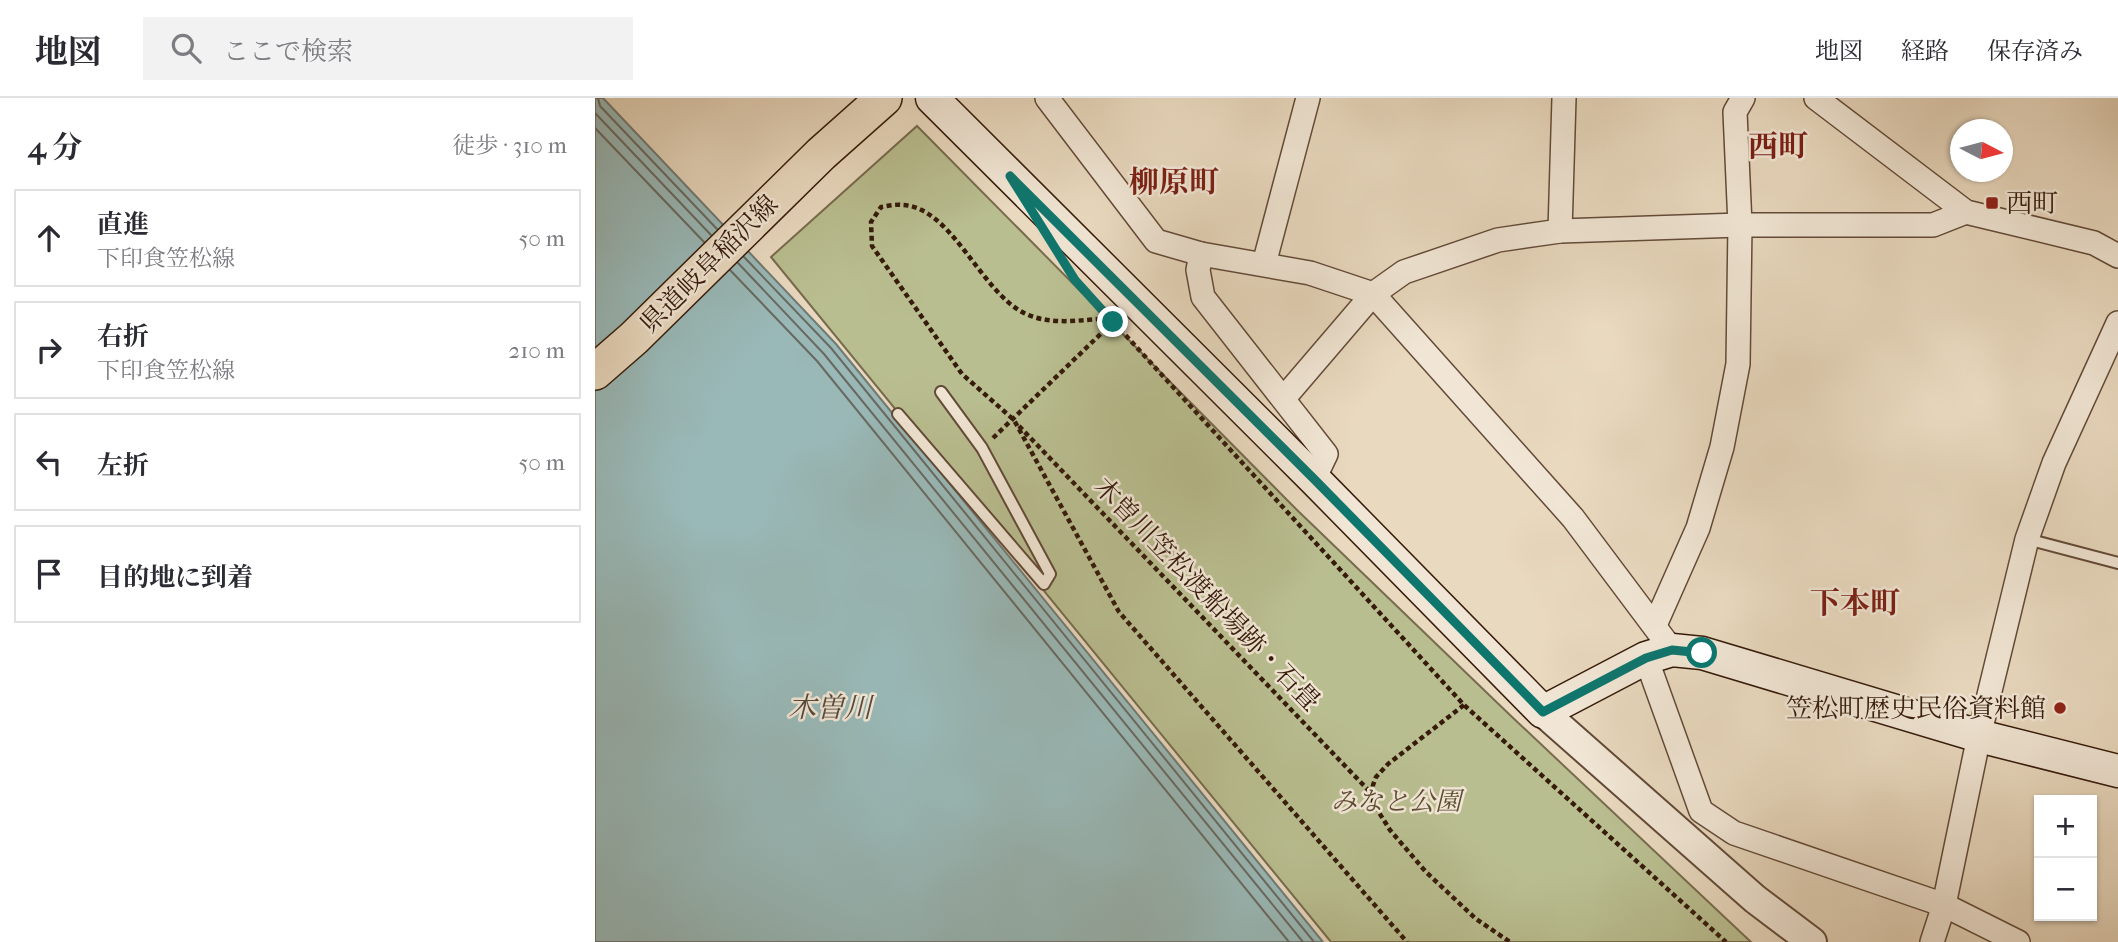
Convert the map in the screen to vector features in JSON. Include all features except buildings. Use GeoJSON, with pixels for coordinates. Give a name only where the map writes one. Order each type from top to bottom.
{"type":"FeatureCollection","features":[{"type":"Feature","properties":{"kind":"main road","name":"県道岐阜稲沢線"},"geometry":{"type":"LineString","coordinates":[[595,372],[634,338],[821,154],[884,98]]}},
{"type":"Feature","properties":{"kind":"main road"},"geometry":{"type":"LineString","coordinates":[[932,98],[1543,712],[1658,644],[1702,653],[1979,736],[2118,771]]}},
{"type":"Feature","properties":{"kind":"street"},"geometry":{"type":"LineString","coordinates":[[1048,98],[1156,241],[1201,254],[1310,273],[1373,294],[1573,518],[1658,644],[1701,811],[1734,833],[1944,905],[2018,942]]}},
{"type":"Feature","properties":{"kind":"street"},"geometry":{"type":"LineString","coordinates":[[1264,264],[1308,98]]}},
{"type":"Feature","properties":{"kind":"street"},"geometry":{"type":"LineString","coordinates":[[1560,231],[1564,98]]}},
{"type":"Feature","properties":{"kind":"street"},"geometry":{"type":"LineString","coordinates":[[1658,644],[1698,528],[1722,447],[1738,364],[1740,225],[1735,112],[1743,98]]}},
{"type":"Feature","properties":{"kind":"street"},"geometry":{"type":"LineString","coordinates":[[1816,98],[1966,212],[2094,243],[2118,256]]}},
{"type":"Feature","properties":{"kind":"street"},"geometry":{"type":"LineString","coordinates":[[1284,398],[1373,294],[1404,272],[1498,240],[1560,231],[1740,225],[1933,225],[1966,212]]}},
{"type":"Feature","properties":{"kind":"street"},"geometry":{"type":"LineString","coordinates":[[1201,254],[1198,270],[1203,297],[1327,454],[1314,479]]}},
{"type":"Feature","properties":{"kind":"street"},"geometry":{"type":"LineString","coordinates":[[1932,942],[1944,905],[1979,736],[2027,539],[2054,463],[2118,323]]}},
{"type":"Feature","properties":{"kind":"street"},"geometry":{"type":"LineString","coordinates":[[1543,712],[1755,899],[1812,942]]}},
{"type":"Feature","properties":{"kind":"lane"},"geometry":{"type":"LineString","coordinates":[[898,414],[1044,584],[1050,575],[982,448],[941,393]]}},
{"type":"Feature","properties":{"kind":"lane"},"geometry":{"type":"LineString","coordinates":[[2027,539],[2118,563]]}},
{"type":"Feature","properties":{"kind":"path","name":"木曽川笠松渡船場跡・石畳"},"geometry":{"type":"LineString","coordinates":[[1111,320],[1064,322],[1025,313],[1001,296],[936,217],[905,204],[881,207],[871,222],[872,246],[962,374],[1014,420],[1372,794],[1373,803],[1384,820],[1426,872],[1476,919],[1510,942]]}},
{"type":"Feature","properties":{"kind":"path"},"geometry":{"type":"LineString","coordinates":[[1092,299],[1464,705],[1726,942]]}},
{"type":"Feature","properties":{"kind":"path"},"geometry":{"type":"LineString","coordinates":[[982,448],[1014,420],[1111,320]]}},
{"type":"Feature","properties":{"kind":"path"},"geometry":{"type":"LineString","coordinates":[[1014,420],[1119,612],[1407,942]]}},
{"type":"Feature","properties":{"kind":"path"},"geometry":{"type":"LineString","coordinates":[[1372,794],[1376,777],[1388,764],[1464,705]]}},
{"type":"Feature","properties":{"kind":"green space","name":"みなと公園"},"geometry":{"type":"Polygon","coordinates":[[[917,126],[1296,509],[1751,942],[1331,942],[771,257],[917,126]]]}},
{"type":"Feature","properties":{"kind":"water","name":"木曽川"},"geometry":{"type":"Polygon","coordinates":[[[595,98],[603,98],[836,344],[1323,942],[595,942],[595,98]]]}},
{"type":"Feature","properties":{"kind":"place","name":"西町"},"geometry":{"type":"Point","coordinates":[1992,203]}},
{"type":"Feature","properties":{"kind":"place","name":"笠松町歴史民俗資料館"},"geometry":{"type":"Point","coordinates":[2060,708]}},
{"type":"Feature","properties":{"kind":"district","name":"西町"},"geometry":{"type":"Point","coordinates":[1778,146]}},
{"type":"Feature","properties":{"kind":"district","name":"柳原町"},"geometry":{"type":"Point","coordinates":[1174,182]}},
{"type":"Feature","properties":{"kind":"district","name":"下本町"},"geometry":{"type":"Point","coordinates":[1855,603]}},
{"type":"Feature","properties":{"kind":"route"},"geometry":{"type":"LineString","coordinates":[[1113,322],[1075,280],[1010,176],[1543,712],[1646,658],[1672,650],[1702,653]]}}]}
